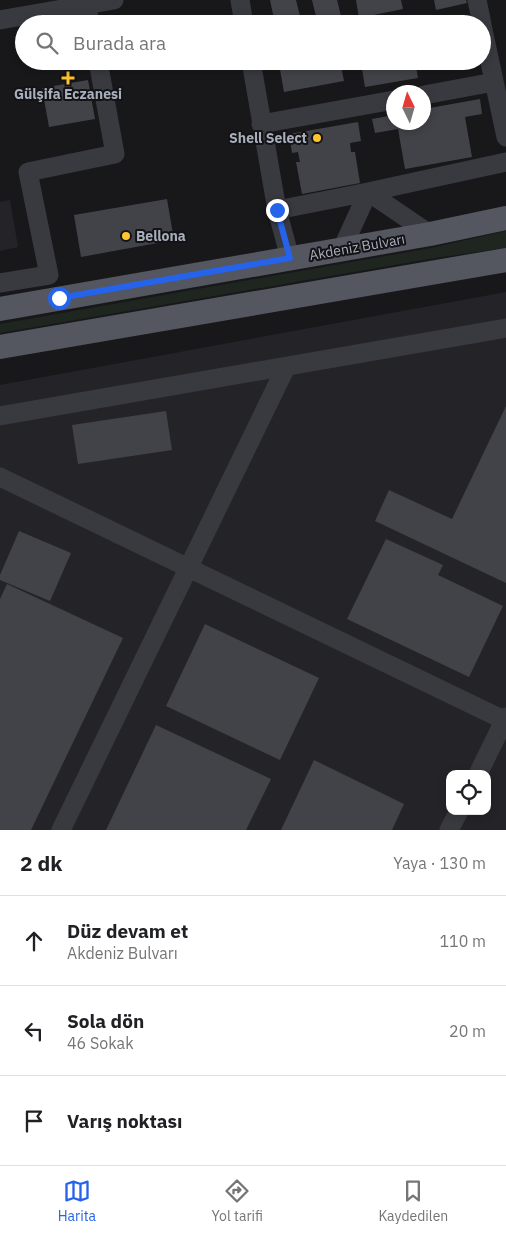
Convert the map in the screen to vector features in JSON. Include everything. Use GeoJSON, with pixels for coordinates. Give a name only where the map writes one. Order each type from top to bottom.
{"type":"FeatureCollection","features":[{"type":"Feature","properties":{"kind":"main road","name":"Akdeniz Bulvarı"},"geometry":{"type":"LineString","coordinates":[[0,309],[430,234],[506,218]]}},
{"type":"Feature","properties":{"kind":"main road"},"geometry":{"type":"LineString","coordinates":[[0,348],[506,260]]}},
{"type":"Feature","properties":{"kind":"street"},"geometry":{"type":"LineString","coordinates":[[0,20],[27,8],[87,5],[114,0]]}},
{"type":"Feature","properties":{"kind":"street"},"geometry":{"type":"LineString","coordinates":[[240,0],[242,15]]}},
{"type":"Feature","properties":{"kind":"street"},"geometry":{"type":"LineString","coordinates":[[477,0],[480,15]]}},
{"type":"Feature","properties":{"kind":"street"},"geometry":{"type":"LineString","coordinates":[[87,5],[89,15]]}},
{"type":"Feature","properties":{"kind":"street"},"geometry":{"type":"LineString","coordinates":[[491,68],[506,137]]}},
{"type":"Feature","properties":{"kind":"street"},"geometry":{"type":"LineString","coordinates":[[0,284],[49,275],[28,172],[115,154],[100,70]]}},
{"type":"Feature","properties":{"kind":"street"},"geometry":{"type":"LineString","coordinates":[[253,70],[277,210],[290,258]]}},
{"type":"Feature","properties":{"kind":"street"},"geometry":{"type":"LineString","coordinates":[[431,94],[494,82]]}},
{"type":"Feature","properties":{"kind":"street"},"geometry":{"type":"LineString","coordinates":[[262,124],[386,101]]}},
{"type":"Feature","properties":{"kind":"street"},"geometry":{"type":"LineString","coordinates":[[277,210],[506,162]]}},
{"type":"Feature","properties":{"kind":"street"},"geometry":{"type":"LineString","coordinates":[[368,192],[430,234]]}},
{"type":"Feature","properties":{"kind":"street"},"geometry":{"type":"LineString","coordinates":[[342,249],[368,192]]}},
{"type":"Feature","properties":{"kind":"street"},"geometry":{"type":"LineString","coordinates":[[0,416],[506,328]]}},
{"type":"Feature","properties":{"kind":"street"},"geometry":{"type":"LineString","coordinates":[[62,830],[286,367]]}},
{"type":"Feature","properties":{"kind":"street"},"geometry":{"type":"LineString","coordinates":[[0,477],[506,719],[480,770]]}},
{"type":"Feature","properties":{"kind":"street"},"geometry":{"type":"LineString","coordinates":[[450,830],[457,815]]}},
{"type":"Feature","properties":{"kind":"shaded area"},"geometry":{"type":"Polygon","coordinates":[[[10,200],[18,247],[0,251],[0,202],[10,200]]]}},
{"type":"Feature","properties":{"kind":"shaded area"},"geometry":{"type":"Polygon","coordinates":[[[506,231],[506,248],[435,258],[0,333],[0,324],[431,248],[506,231]]]}},
{"type":"Feature","properties":{"kind":"shaded area"},"geometry":{"type":"Polygon","coordinates":[[[506,292],[506,830],[0,830],[0,385],[506,292]]]}},
{"type":"Feature","properties":{"kind":"building"},"geometry":{"type":"Polygon","coordinates":[[[270,0],[296,0],[300,15],[273,15],[270,0]]]}},
{"type":"Feature","properties":{"kind":"building"},"geometry":{"type":"Polygon","coordinates":[[[312,0],[337,0],[341,15],[316,15],[312,0]]]}},
{"type":"Feature","properties":{"kind":"building"},"geometry":{"type":"Polygon","coordinates":[[[356,0],[401,0],[403,9],[374,15],[358,15],[356,0]]]}},
{"type":"Feature","properties":{"kind":"building"},"geometry":{"type":"Polygon","coordinates":[[[434,0],[466,0],[467,3],[436,10],[434,0]]]}},
{"type":"Feature","properties":{"kind":"building"},"geometry":{"type":"Polygon","coordinates":[[[280,70],[342,70],[344,81],[284,92],[280,70]]]}},
{"type":"Feature","properties":{"kind":"building"},"geometry":{"type":"Polygon","coordinates":[[[362,70],[417,70],[418,78],[365,87],[362,70]]]}},
{"type":"Feature","properties":{"kind":"building"},"geometry":{"type":"Polygon","coordinates":[[[88,80],[95,119],[49,127],[42,88],[88,80]]]}},
{"type":"Feature","properties":{"kind":"building"},"geometry":{"type":"Polygon","coordinates":[[[480,99],[482,114],[465,117],[472,157],[405,169],[398,130],[431,130],[431,108],[480,99]]]}},
{"type":"Feature","properties":{"kind":"building"},"geometry":{"type":"Polygon","coordinates":[[[386,116],[386,130],[392,130],[375,133],[372,119],[386,116]]]}},
{"type":"Feature","properties":{"kind":"building"},"geometry":{"type":"Polygon","coordinates":[[[358,122],[361,141],[350,143],[351,152],[355,152],[360,183],[302,194],[296,162],[300,162],[298,152],[292,153],[289,134],[358,122]]]}},
{"type":"Feature","properties":{"kind":"building"},"geometry":{"type":"Polygon","coordinates":[[[167,199],[174,240],[81,257],[74,215],[167,199]]]}},
{"type":"Feature","properties":{"kind":"building"},"geometry":{"type":"Polygon","coordinates":[[[506,406],[506,583],[375,521],[389,490],[452,519],[506,406]]]}},
{"type":"Feature","properties":{"kind":"building"},"geometry":{"type":"Polygon","coordinates":[[[166,411],[172,450],[78,464],[72,425],[166,411]]]}},
{"type":"Feature","properties":{"kind":"building"},"geometry":{"type":"Polygon","coordinates":[[[19,531],[71,553],[50,601],[0,580],[0,575],[19,531]]]}},
{"type":"Feature","properties":{"kind":"building"},"geometry":{"type":"Polygon","coordinates":[[[386,539],[443,565],[438,575],[503,606],[469,677],[347,619],[386,539]]]}},
{"type":"Feature","properties":{"kind":"building"},"geometry":{"type":"Polygon","coordinates":[[[7,584],[123,638],[31,830],[0,830],[0,599],[7,584]]]}},
{"type":"Feature","properties":{"kind":"building"},"geometry":{"type":"Polygon","coordinates":[[[205,624],[319,678],[280,760],[166,706],[205,624]]]}},
{"type":"Feature","properties":{"kind":"building"},"geometry":{"type":"Polygon","coordinates":[[[156,725],[271,779],[246,830],[106,830],[156,725]]]}},
{"type":"Feature","properties":{"kind":"building"},"geometry":{"type":"Polygon","coordinates":[[[314,760],[404,804],[392,830],[281,830],[314,760]]]}},
{"type":"Feature","properties":{"kind":"place","name":"Gülşifa Eczanesi"},"geometry":{"type":"Point","coordinates":[68,78]}},
{"type":"Feature","properties":{"kind":"place","name":"Shell Select"},"geometry":{"type":"Point","coordinates":[317,138]}},
{"type":"Feature","properties":{"kind":"place","name":"Bellona"},"geometry":{"type":"Point","coordinates":[126,236]}},
{"type":"Feature","properties":{"kind":"route"},"geometry":{"type":"LineString","coordinates":[[59,298],[290,258],[277,210]]}}]}
